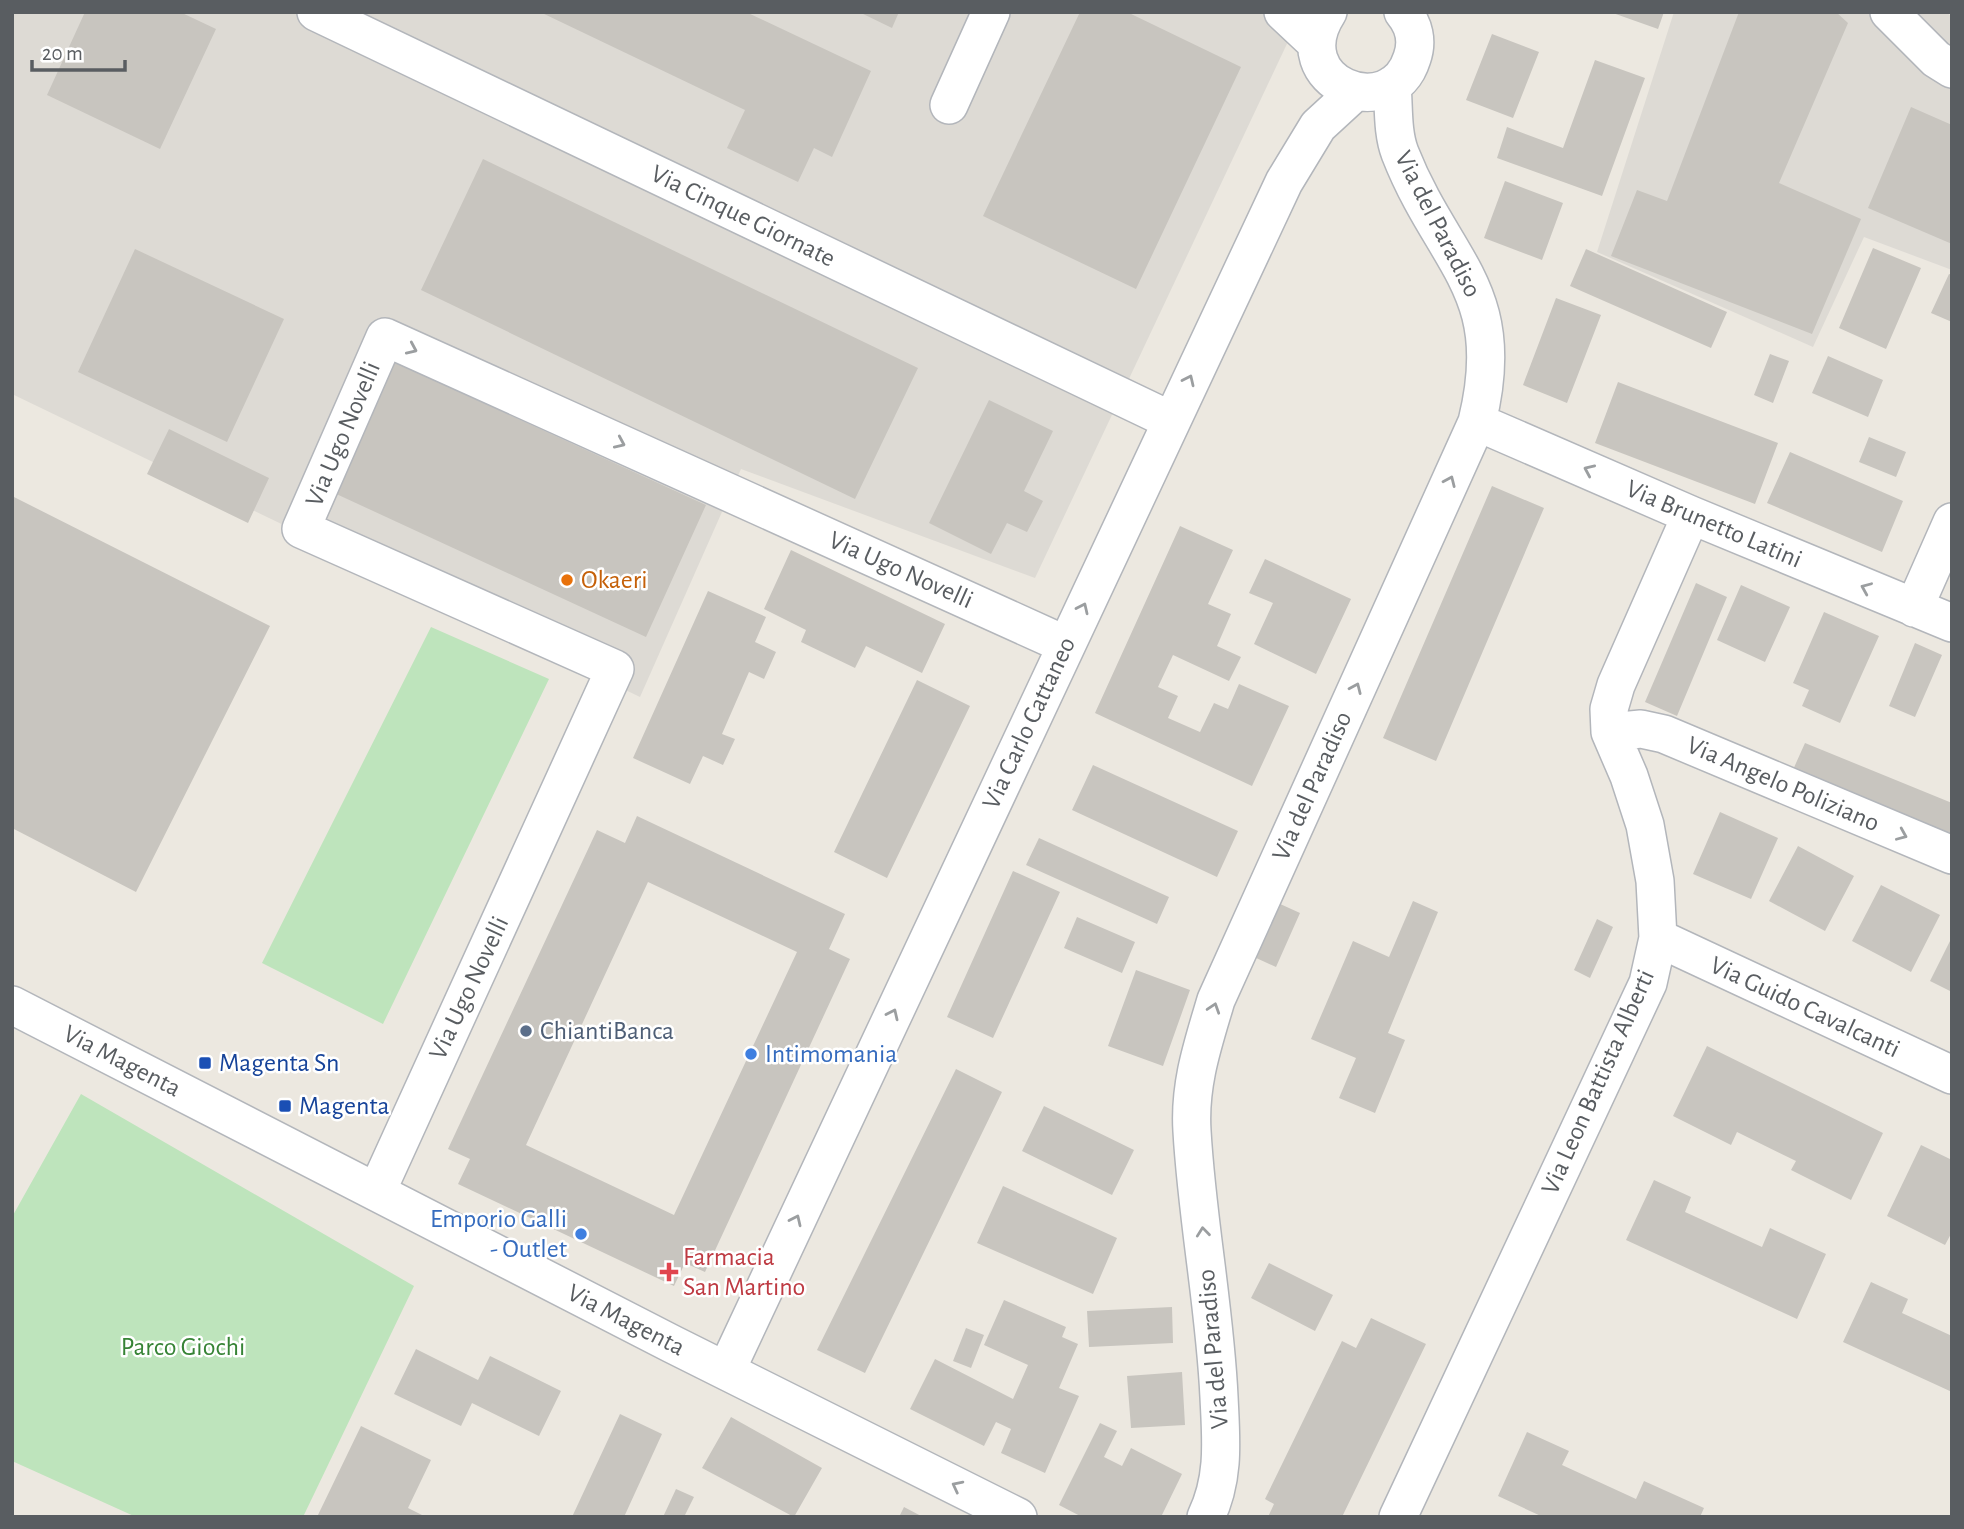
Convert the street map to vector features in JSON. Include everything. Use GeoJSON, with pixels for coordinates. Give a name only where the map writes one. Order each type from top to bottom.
{"type":"FeatureCollection","features":[{"type":"Feature","properties":{"kind":"street","name":"Via Cinque Giornate"},"geometry":{"type":"LineString","coordinates":[[316,12],[1170,420]]}},
{"type":"Feature","properties":{"kind":"street"},"geometry":{"type":"LineString","coordinates":[[949,105],[991,12]]}},
{"type":"Feature","properties":{"kind":"street"},"geometry":{"type":"LineString","coordinates":[[1283,12],[1322,27],[1323,70],[1344,88],[1356,92],[1392,85],[1412,61],[1413,18]]}},
{"type":"Feature","properties":{"kind":"street"},"geometry":{"type":"LineString","coordinates":[[1889,12],[1936,59],[1952,69]]}},
{"type":"Feature","properties":{"kind":"street","name":"Via del Paradiso"},"geometry":{"type":"LineString","coordinates":[[1206,1517],[1217,1492],[1222,1455],[1218,1363],[1192,1129],[1193,1077],[1216,1000],[1478,422],[1486,386],[1488,355],[1478,299],[1419,194],[1399,151],[1392,85]]}},
{"type":"Feature","properties":{"kind":"street","name":"Via Carlo Cattaneo"},"geometry":{"type":"LineString","coordinates":[[726,1371],[1283,182],[1318,126],[1356,92]]}},
{"type":"Feature","properties":{"kind":"street","name":"Via Ugo Novelli"},"geometry":{"type":"LineString","coordinates":[[377,1191],[615,669],[302,529],[385,337],[1066,645]]}},
{"type":"Feature","properties":{"kind":"street","name":"Via Brunetto Latini"},"geometry":{"type":"LineString","coordinates":[[1478,422],[1690,515],[1952,623]]}},
{"type":"Feature","properties":{"kind":"street","name":"Via Leon Battista Alberti"},"geometry":{"type":"LineString","coordinates":[[1398,1517],[1648,983],[1658,938],[1655,881],[1644,825],[1629,776],[1610,732],[1609,709],[1616,685],[1690,515]]}},
{"type":"Feature","properties":{"kind":"street"},"geometry":{"type":"LineString","coordinates":[[1914,608],[1952,522]]}},
{"type":"Feature","properties":{"kind":"street","name":"Via Angelo Poliziano"},"geometry":{"type":"LineString","coordinates":[[1610,732],[1640,729],[1664,734],[1952,855]]}},
{"type":"Feature","properties":{"kind":"street","name":"Via Guido Cavalcanti"},"geometry":{"type":"LineString","coordinates":[[1658,938],[1952,1075]]}},
{"type":"Feature","properties":{"kind":"street","name":"Via Magenta"},"geometry":{"type":"LineString","coordinates":[[12,1005],[726,1371],[1018,1517]]}},
{"type":"Feature","properties":{"kind":"shaded area"},"geometry":{"type":"Polygon","coordinates":[[[12,12],[1302,12],[1035,578],[741,469],[640,697],[12,394],[12,12]]]}},
{"type":"Feature","properties":{"kind":"shaded area"},"geometry":{"type":"Polygon","coordinates":[[[1674,12],[1946,12],[1952,17],[1952,270],[1864,237],[1813,347],[1597,252],[1674,12]]]}},
{"type":"Feature","properties":{"kind":"green space"},"geometry":{"type":"Polygon","coordinates":[[[431,627],[549,679],[383,1024],[262,963],[431,627]]]}},
{"type":"Feature","properties":{"kind":"green space","name":"Parco Giochi"},"geometry":{"type":"Polygon","coordinates":[[[81,1094],[414,1286],[303,1517],[136,1517],[12,1461],[12,1217],[81,1094]]]}},
{"type":"Feature","properties":{"kind":"building"},"geometry":{"type":"Polygon","coordinates":[[[85,12],[180,12],[216,29],[160,149],[47,95],[85,12]]]}},
{"type":"Feature","properties":{"kind":"building"},"geometry":{"type":"Polygon","coordinates":[[[540,12],[746,12],[871,71],[832,157],[814,148],[798,182],[727,148],[745,110],[540,12]]]}},
{"type":"Feature","properties":{"kind":"building"},"geometry":{"type":"Polygon","coordinates":[[[859,12],[899,12],[892,28],[859,12]]]}},
{"type":"Feature","properties":{"kind":"building"},"geometry":{"type":"Polygon","coordinates":[[[1080,12],[1127,12],[1241,67],[1136,289],[983,216],[1080,12]]]}},
{"type":"Feature","properties":{"kind":"building"},"geometry":{"type":"Polygon","coordinates":[[[1610,12],[1664,12],[1658,29],[1610,12]]]}},
{"type":"Feature","properties":{"kind":"building"},"geometry":{"type":"Polygon","coordinates":[[[1739,12],[1836,12],[1848,23],[1779,183],[1861,219],[1812,334],[1611,256],[1637,190],[1667,201],[1739,12]]]}},
{"type":"Feature","properties":{"kind":"building"},"geometry":{"type":"Polygon","coordinates":[[[1492,34],[1539,52],[1513,118],[1466,100],[1492,34]]]}},
{"type":"Feature","properties":{"kind":"building"},"geometry":{"type":"Polygon","coordinates":[[[1595,60],[1645,78],[1602,196],[1497,158],[1507,127],[1563,148],[1595,60]]]}},
{"type":"Feature","properties":{"kind":"building"},"geometry":{"type":"Polygon","coordinates":[[[1911,107],[1952,125],[1952,244],[1868,208],[1911,107]]]}},
{"type":"Feature","properties":{"kind":"building"},"geometry":{"type":"Polygon","coordinates":[[[483,159],[918,368],[855,499],[421,290],[483,159]]]}},
{"type":"Feature","properties":{"kind":"building"},"geometry":{"type":"Polygon","coordinates":[[[1505,181],[1563,203],[1542,260],[1484,238],[1505,181]]]}},
{"type":"Feature","properties":{"kind":"building"},"geometry":{"type":"Polygon","coordinates":[[[1873,248],[1921,268],[1886,349],[1839,328],[1873,248]]]}},
{"type":"Feature","properties":{"kind":"building"},"geometry":{"type":"Polygon","coordinates":[[[135,249],[284,319],[227,442],[78,372],[135,249]]]}},
{"type":"Feature","properties":{"kind":"building"},"geometry":{"type":"Polygon","coordinates":[[[1586,249],[1727,312],[1711,348],[1570,286],[1586,249]]]}},
{"type":"Feature","properties":{"kind":"building"},"geometry":{"type":"Polygon","coordinates":[[[1949,274],[1952,275],[1952,322],[1931,313],[1949,274]]]}},
{"type":"Feature","properties":{"kind":"building"},"geometry":{"type":"Polygon","coordinates":[[[1556,298],[1601,315],[1567,403],[1523,385],[1556,298]]]}},
{"type":"Feature","properties":{"kind":"building"},"geometry":{"type":"Polygon","coordinates":[[[1770,354],[1789,361],[1773,403],[1754,395],[1770,354]]]}},
{"type":"Feature","properties":{"kind":"building"},"geometry":{"type":"Polygon","coordinates":[[[1828,356],[1883,380],[1868,417],[1812,393],[1828,356]]]}},
{"type":"Feature","properties":{"kind":"building"},"geometry":{"type":"Polygon","coordinates":[[[392,361],[706,505],[646,637],[332,492],[392,361]]]}},
{"type":"Feature","properties":{"kind":"building"},"geometry":{"type":"Polygon","coordinates":[[[1618,382],[1778,443],[1755,504],[1595,443],[1618,382]]]}},
{"type":"Feature","properties":{"kind":"building"},"geometry":{"type":"Polygon","coordinates":[[[989,400],[1053,431],[1024,491],[1043,501],[1027,532],[1007,523],[991,554],[929,523],[989,400]]]}},
{"type":"Feature","properties":{"kind":"building"},"geometry":{"type":"Polygon","coordinates":[[[169,429],[269,478],[248,523],[147,474],[169,429]]]}},
{"type":"Feature","properties":{"kind":"building"},"geometry":{"type":"Polygon","coordinates":[[[1869,437],[1906,452],[1896,477],[1859,462],[1869,437]]]}},
{"type":"Feature","properties":{"kind":"building"},"geometry":{"type":"Polygon","coordinates":[[[1790,452],[1903,501],[1882,552],[1767,503],[1790,452]]]}},
{"type":"Feature","properties":{"kind":"building"},"geometry":{"type":"Polygon","coordinates":[[[1492,486],[1544,508],[1436,761],[1383,738],[1492,486]]]}},
{"type":"Feature","properties":{"kind":"building"},"geometry":{"type":"Polygon","coordinates":[[[12,496],[270,626],[136,892],[12,828],[12,496]]]}},
{"type":"Feature","properties":{"kind":"building"},"geometry":{"type":"Polygon","coordinates":[[[1180,526],[1233,550],[1208,604],[1231,614],[1217,646],[1241,657],[1229,681],[1173,655],[1158,687],[1178,696],[1168,718],[1200,732],[1214,703],[1228,709],[1239,684],[1289,706],[1252,786],[1095,713],[1180,526]]]}},
{"type":"Feature","properties":{"kind":"building"},"geometry":{"type":"Polygon","coordinates":[[[791,550],[945,624],[922,673],[866,646],[855,668],[801,642],[806,630],[764,609],[791,550]]]}},
{"type":"Feature","properties":{"kind":"building"},"geometry":{"type":"Polygon","coordinates":[[[1265,559],[1351,599],[1316,674],[1254,644],[1273,603],[1249,593],[1265,559]]]}},
{"type":"Feature","properties":{"kind":"building"},"geometry":{"type":"Polygon","coordinates":[[[1696,583],[1727,597],[1677,716],[1645,702],[1696,583]]]}},
{"type":"Feature","properties":{"kind":"building"},"geometry":{"type":"Polygon","coordinates":[[[1741,585],[1790,607],[1765,662],[1717,640],[1741,585]]]}},
{"type":"Feature","properties":{"kind":"building"},"geometry":{"type":"Polygon","coordinates":[[[708,591],[766,617],[755,642],[776,652],[764,679],[749,672],[722,734],[735,739],[723,765],[703,756],[690,784],[633,758],[708,591]]]}},
{"type":"Feature","properties":{"kind":"building"},"geometry":{"type":"Polygon","coordinates":[[[1824,612],[1879,636],[1840,723],[1802,706],[1809,690],[1793,683],[1824,612]]]}},
{"type":"Feature","properties":{"kind":"building"},"geometry":{"type":"Polygon","coordinates":[[[1915,643],[1942,655],[1915,717],[1889,706],[1915,643]]]}},
{"type":"Feature","properties":{"kind":"building"},"geometry":{"type":"Polygon","coordinates":[[[917,680],[970,706],[887,878],[834,852],[917,680]]]}},
{"type":"Feature","properties":{"kind":"building"},"geometry":{"type":"Polygon","coordinates":[[[1805,743],[1952,803],[1952,838],[1792,772],[1805,743]]]}},
{"type":"Feature","properties":{"kind":"building"},"geometry":{"type":"Polygon","coordinates":[[[1093,765],[1238,831],[1217,877],[1072,810],[1093,765]]]}},
{"type":"Feature","properties":{"kind":"building"},"geometry":{"type":"Polygon","coordinates":[[[1720,812],[1778,838],[1751,899],[1693,874],[1720,812]]]}},
{"type":"Feature","properties":{"kind":"building"},"geometry":{"type":"Polygon","coordinates":[[[637,816],[845,914],[829,949],[850,959],[705,1272],[685,1263],[674,1286],[458,1184],[470,1159],[448,1149],[597,830],[625,843],[637,816]],[[648,882],[526,1145],[674,1215],[797,952],[648,882]]]}},
{"type":"Feature","properties":{"kind":"building"},"geometry":{"type":"Polygon","coordinates":[[[1039,838],[1169,897],[1157,924],[1026,865],[1039,838]]]}},
{"type":"Feature","properties":{"kind":"building"},"geometry":{"type":"Polygon","coordinates":[[[1798,846],[1854,876],[1825,931],[1769,901],[1798,846]]]}},
{"type":"Feature","properties":{"kind":"building"},"geometry":{"type":"Polygon","coordinates":[[[1013,871],[1060,892],[993,1038],[947,1017],[1013,871]]]}},
{"type":"Feature","properties":{"kind":"building"},"geometry":{"type":"Polygon","coordinates":[[[1881,885],[1940,915],[1911,972],[1852,941],[1881,885]]]}},
{"type":"Feature","properties":{"kind":"building"},"geometry":{"type":"Polygon","coordinates":[[[1413,901],[1438,912],[1388,1033],[1405,1040],[1375,1113],[1339,1098],[1356,1058],[1311,1039],[1353,941],[1389,957],[1413,901]]]}},
{"type":"Feature","properties":{"kind":"building"},"geometry":{"type":"Polygon","coordinates":[[[1278,903],[1300,913],[1276,967],[1254,957],[1278,903]]]}},
{"type":"Feature","properties":{"kind":"building"},"geometry":{"type":"Polygon","coordinates":[[[1077,917],[1135,942],[1122,973],[1064,948],[1077,917]]]}},
{"type":"Feature","properties":{"kind":"building"},"geometry":{"type":"Polygon","coordinates":[[[1597,919],[1613,927],[1590,978],[1574,970],[1597,919]]]}},
{"type":"Feature","properties":{"kind":"building"},"geometry":{"type":"Polygon","coordinates":[[[1952,937],[1952,992],[1930,981],[1952,937]]]}},
{"type":"Feature","properties":{"kind":"building"},"geometry":{"type":"Polygon","coordinates":[[[1136,970],[1190,990],[1163,1066],[1108,1046],[1136,970]]]}},
{"type":"Feature","properties":{"kind":"building"},"geometry":{"type":"Polygon","coordinates":[[[1707,1046],[1883,1133],[1851,1200],[1791,1170],[1796,1161],[1737,1132],[1731,1145],[1673,1116],[1707,1046]]]}},
{"type":"Feature","properties":{"kind":"building"},"geometry":{"type":"Polygon","coordinates":[[[956,1069],[1002,1092],[865,1373],[817,1350],[956,1069]]]}},
{"type":"Feature","properties":{"kind":"building"},"geometry":{"type":"Polygon","coordinates":[[[1044,1106],[1134,1150],[1112,1195],[1022,1151],[1044,1106]]]}},
{"type":"Feature","properties":{"kind":"building"},"geometry":{"type":"Polygon","coordinates":[[[1921,1145],[1952,1160],[1952,1232],[1945,1245],[1887,1216],[1921,1145]]]}},
{"type":"Feature","properties":{"kind":"building"},"geometry":{"type":"Polygon","coordinates":[[[1654,1180],[1691,1197],[1685,1212],[1762,1247],[1770,1228],[1826,1254],[1797,1319],[1626,1240],[1654,1180]]]}},
{"type":"Feature","properties":{"kind":"building"},"geometry":{"type":"Polygon","coordinates":[[[1003,1186],[1117,1238],[1093,1294],[977,1243],[1003,1186]]]}},
{"type":"Feature","properties":{"kind":"building"},"geometry":{"type":"Polygon","coordinates":[[[1269,1263],[1333,1295],[1315,1331],[1251,1298],[1269,1263]]]}},
{"type":"Feature","properties":{"kind":"building"},"geometry":{"type":"Polygon","coordinates":[[[1871,1282],[1908,1299],[1902,1313],[1952,1336],[1952,1392],[1843,1342],[1871,1282]]]}},
{"type":"Feature","properties":{"kind":"building"},"geometry":{"type":"Polygon","coordinates":[[[1004,1300],[1066,1327],[1062,1337],[1078,1344],[1059,1388],[1079,1396],[1045,1473],[1001,1453],[1011,1429],[996,1422],[984,1446],[910,1409],[935,1359],[1013,1399],[1028,1365],[984,1345],[1004,1300]]]}},
{"type":"Feature","properties":{"kind":"building"},"geometry":{"type":"Polygon","coordinates":[[[1172,1307],[1173,1343],[1089,1347],[1087,1311],[1172,1307]]]}},
{"type":"Feature","properties":{"kind":"building"},"geometry":{"type":"Polygon","coordinates":[[[1371,1318],[1426,1344],[1342,1517],[1268,1517],[1274,1504],[1265,1499],[1342,1341],[1356,1348],[1371,1318]]]}},
{"type":"Feature","properties":{"kind":"building"},"geometry":{"type":"Polygon","coordinates":[[[966,1328],[984,1335],[971,1368],[953,1361],[966,1328]]]}},
{"type":"Feature","properties":{"kind":"building"},"geometry":{"type":"Polygon","coordinates":[[[416,1349],[478,1380],[490,1356],[561,1391],[539,1436],[472,1403],[461,1426],[394,1394],[416,1349]]]}},
{"type":"Feature","properties":{"kind":"building"},"geometry":{"type":"Polygon","coordinates":[[[1182,1372],[1185,1425],[1131,1428],[1127,1376],[1182,1372]]]}},
{"type":"Feature","properties":{"kind":"building"},"geometry":{"type":"Polygon","coordinates":[[[620,1414],[662,1434],[624,1517],[572,1517],[620,1414]]]}},
{"type":"Feature","properties":{"kind":"building"},"geometry":{"type":"Polygon","coordinates":[[[731,1417],[822,1468],[794,1517],[702,1468],[731,1417]]]}},
{"type":"Feature","properties":{"kind":"building"},"geometry":{"type":"Polygon","coordinates":[[[1100,1423],[1117,1431],[1104,1457],[1122,1466],[1131,1448],[1182,1474],[1161,1517],[1082,1517],[1059,1505],[1100,1423]]]}},
{"type":"Feature","properties":{"kind":"building"},"geometry":{"type":"Polygon","coordinates":[[[361,1426],[431,1460],[408,1508],[426,1517],[317,1517],[361,1426]]]}},
{"type":"Feature","properties":{"kind":"building"},"geometry":{"type":"Polygon","coordinates":[[[1527,1432],[1569,1451],[1562,1465],[1636,1499],[1644,1481],[1704,1508],[1700,1517],[1543,1517],[1498,1496],[1527,1432]]]}},
{"type":"Feature","properties":{"kind":"building"},"geometry":{"type":"Polygon","coordinates":[[[676,1489],[694,1497],[684,1517],[663,1517],[676,1489]]]}},
{"type":"Feature","properties":{"kind":"building"},"geometry":{"type":"Polygon","coordinates":[[[904,1507],[923,1517],[899,1517],[904,1507]]]}},
{"type":"Feature","properties":{"kind":"place","name":"Okaeri"},"geometry":{"type":"Point","coordinates":[567,580]}},
{"type":"Feature","properties":{"kind":"place","name":"ChiantiBanca"},"geometry":{"type":"Point","coordinates":[526,1031]}},
{"type":"Feature","properties":{"kind":"place","name":"Intimomania"},"geometry":{"type":"Point","coordinates":[751,1054]}},
{"type":"Feature","properties":{"kind":"place","name":"Magenta Sn"},"geometry":{"type":"Point","coordinates":[205,1063]}},
{"type":"Feature","properties":{"kind":"place","name":"Magenta"},"geometry":{"type":"Point","coordinates":[285,1106]}},
{"type":"Feature","properties":{"kind":"place","name":"Emporio Galli - Outlet"},"geometry":{"type":"Point","coordinates":[581,1234]}},
{"type":"Feature","properties":{"kind":"place","name":"Farmacia San Martino"},"geometry":{"type":"Point","coordinates":[669,1272]}}]}
